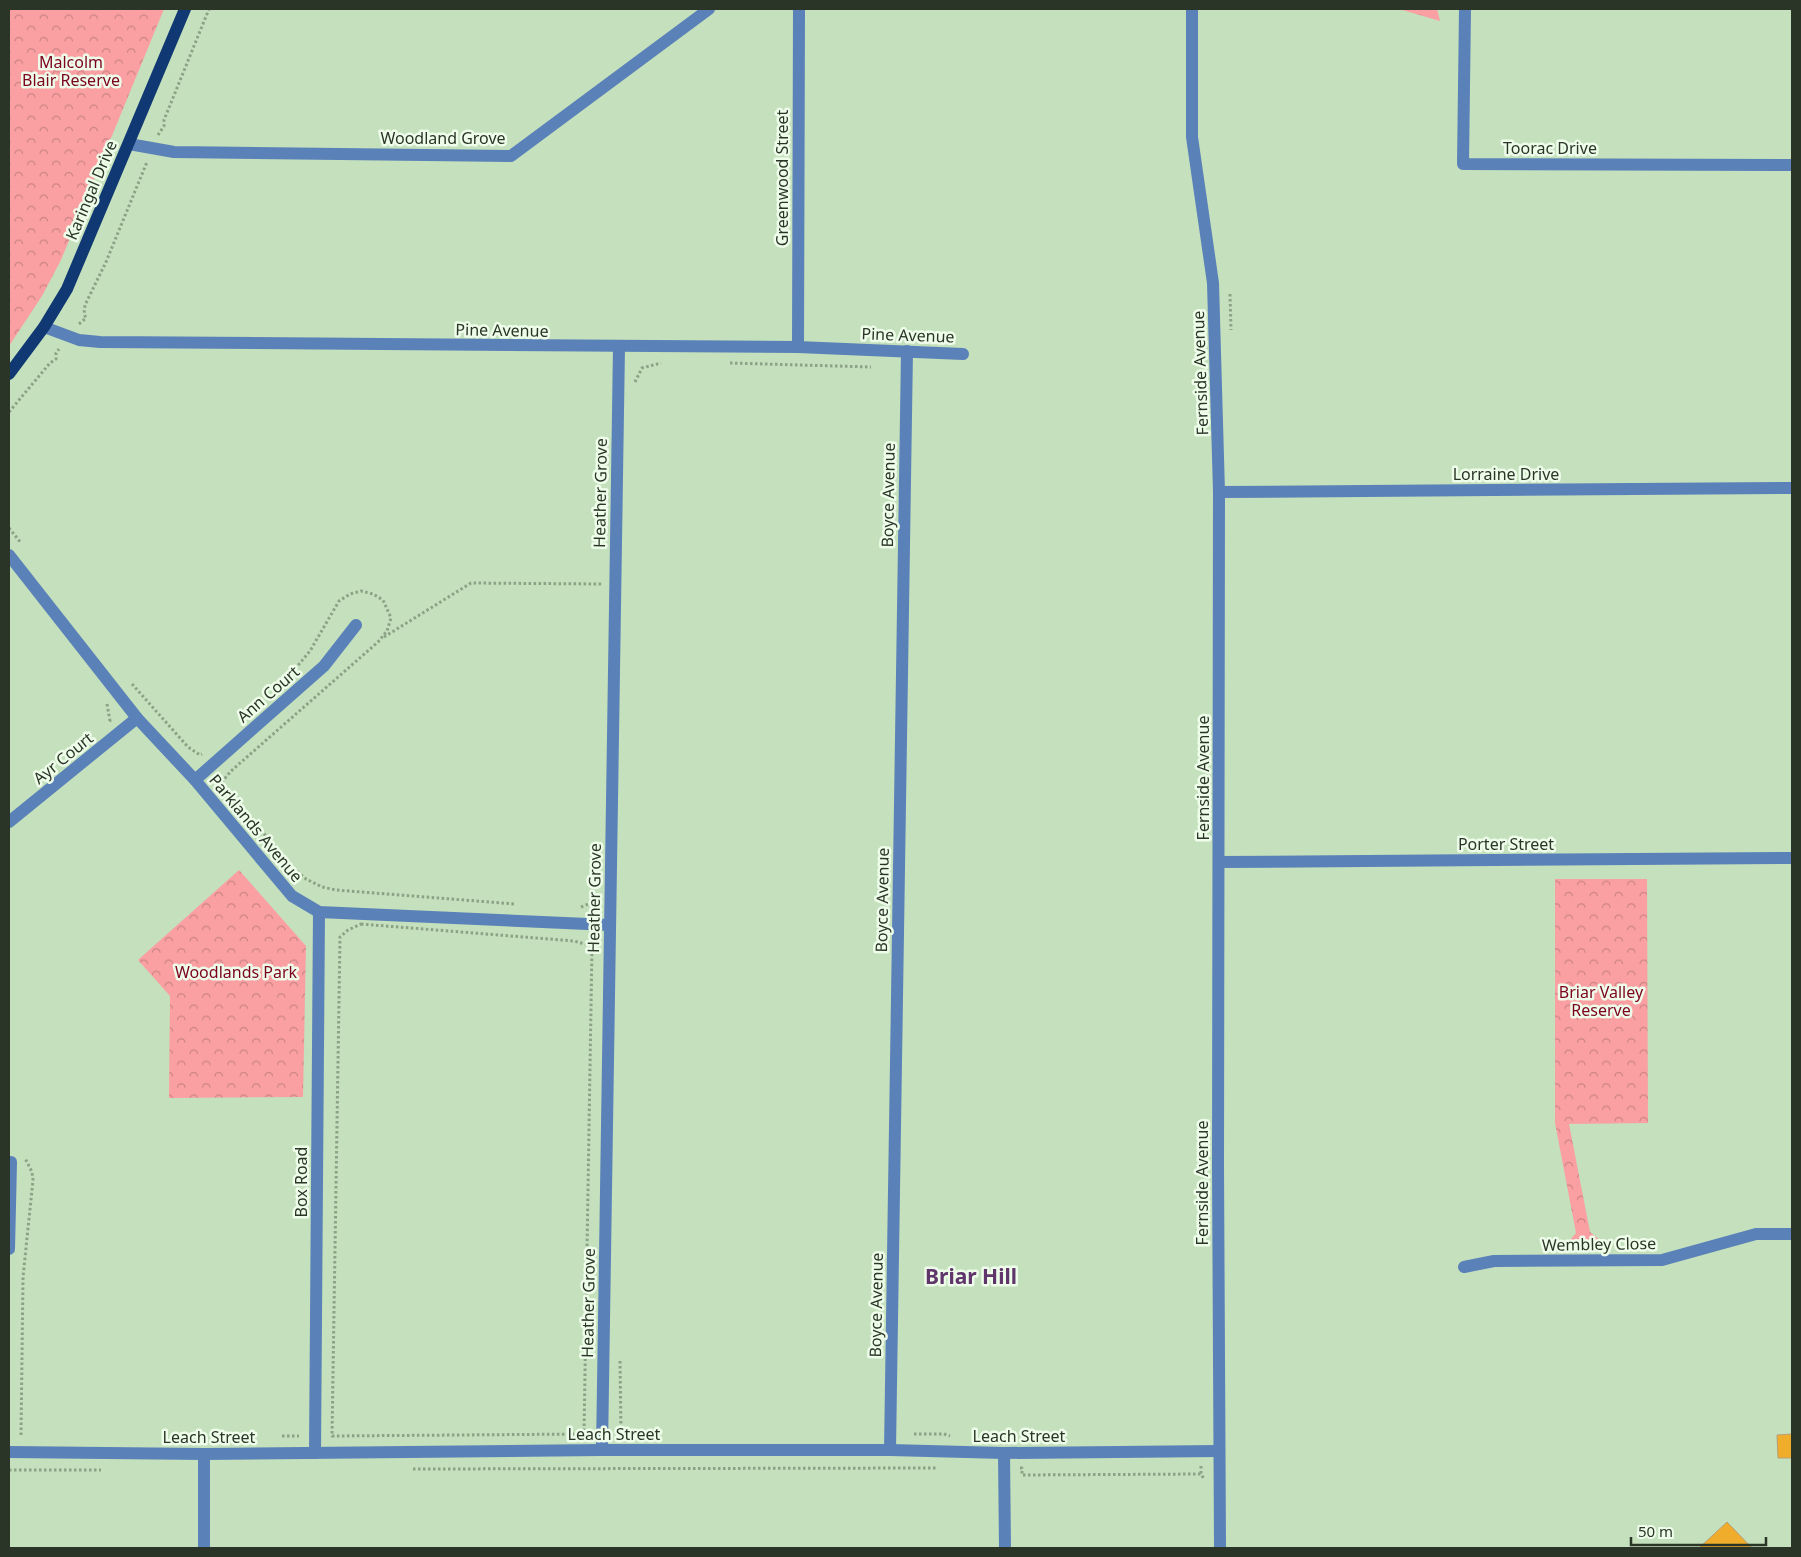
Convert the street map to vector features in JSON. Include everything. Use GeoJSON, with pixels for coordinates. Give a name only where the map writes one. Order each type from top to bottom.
{"type":"FeatureCollection","features":[{"type":"Feature","properties":{"kind":"main road","name":"Karingal Drive"},"geometry":{"type":"LineString","coordinates":[[9,374],[44,328],[67,289],[185,9]]}},
{"type":"Feature","properties":{"kind":"street","name":"Woodland Grove"},"geometry":{"type":"LineString","coordinates":[[129,144],[174,152],[511,156],[709,9]]}},
{"type":"Feature","properties":{"kind":"street","name":"Greenwood Street"},"geometry":{"type":"LineString","coordinates":[[798,9],[798,347]]}},
{"type":"Feature","properties":{"kind":"street","name":"Fernside Avenue"},"geometry":{"type":"LineString","coordinates":[[1192,9],[1192,137],[1213,283],[1220,492],[1218,1167],[1220,1548]]}},
{"type":"Feature","properties":{"kind":"street","name":"Toorac Drive"},"geometry":{"type":"LineString","coordinates":[[1465,9],[1463,164],[1792,165]]}},
{"type":"Feature","properties":{"kind":"street","name":"Pine Avenue"},"geometry":{"type":"LineString","coordinates":[[44,328],[79,340],[100,342],[798,347],[963,354]]}},
{"type":"Feature","properties":{"kind":"street","name":"Heather Grove"},"geometry":{"type":"LineString","coordinates":[[602,1450],[619,347]]}},
{"type":"Feature","properties":{"kind":"street","name":"Boyce Avenue"},"geometry":{"type":"LineString","coordinates":[[890,1450],[907,351]]}},
{"type":"Feature","properties":{"kind":"street","name":"Lorraine Drive"},"geometry":{"type":"LineString","coordinates":[[1220,492],[1792,488]]}},
{"type":"Feature","properties":{"kind":"street","name":"Parklands Avenue"},"geometry":{"type":"LineString","coordinates":[[9,555],[138,718],[195,780],[292,896],[319,912],[610,925]]}},
{"type":"Feature","properties":{"kind":"street","name":"Ann Court"},"geometry":{"type":"LineString","coordinates":[[195,780],[324,666],[356,625]]}},
{"type":"Feature","properties":{"kind":"street","name":"Ayr Court"},"geometry":{"type":"LineString","coordinates":[[9,822],[138,718]]}},
{"type":"Feature","properties":{"kind":"street","name":"Porter Street"},"geometry":{"type":"LineString","coordinates":[[1219,862],[1792,858]]}},
{"type":"Feature","properties":{"kind":"street","name":"Box Road"},"geometry":{"type":"LineString","coordinates":[[315,1452],[319,912]]}},
{"type":"Feature","properties":{"kind":"street"},"geometry":{"type":"LineString","coordinates":[[9,1249],[10,1162]]}},
{"type":"Feature","properties":{"kind":"street","name":"Wembley Close"},"geometry":{"type":"LineString","coordinates":[[1464,1268],[1494,1261],[1662,1260],[1756,1234],[1792,1234]]}},
{"type":"Feature","properties":{"kind":"street","name":"Leach Street"},"geometry":{"type":"LineString","coordinates":[[9,1452],[204,1454],[602,1450],[890,1450],[1004,1453],[1219,1451]]}},
{"type":"Feature","properties":{"kind":"street"},"geometry":{"type":"LineString","coordinates":[[1004,1453],[1005,1548]]}},
{"type":"Feature","properties":{"kind":"street"},"geometry":{"type":"LineString","coordinates":[[204,1454],[204,1548]]}},
{"type":"Feature","properties":{"kind":"path"},"geometry":{"type":"LineString","coordinates":[[9,412],[50,363],[56,359],[56,353],[68,336],[86,318],[84,314],[85,305],[106,262],[152,148],[164,126],[164,120],[178,83],[209,9]]}},
{"type":"Feature","properties":{"kind":"path"},"geometry":{"type":"LineString","coordinates":[[634,390],[634,380],[642,368],[654,363],[663,363]]}},
{"type":"Feature","properties":{"kind":"path"},"geometry":{"type":"LineString","coordinates":[[726,363],[874,367]]}},
{"type":"Feature","properties":{"kind":"path"},"geometry":{"type":"LineString","coordinates":[[9,528],[21,544]]}},
{"type":"Feature","properties":{"kind":"path"},"geometry":{"type":"LineString","coordinates":[[380,639],[470,583],[615,585]]}},
{"type":"Feature","properties":{"kind":"path"},"geometry":{"type":"LineString","coordinates":[[293,672],[310,652],[339,601],[350,594],[361,591],[373,594],[383,600],[391,618],[387,631],[380,639],[232,771],[221,783],[293,868],[306,879],[322,887],[336,890],[525,904]]}},
{"type":"Feature","properties":{"kind":"path"},"geometry":{"type":"LineString","coordinates":[[129,680],[188,748],[200,755],[207,749]]}},
{"type":"Feature","properties":{"kind":"path"},"geometry":{"type":"LineString","coordinates":[[104,727],[110,721],[106,701]]}},
{"type":"Feature","properties":{"kind":"path"},"geometry":{"type":"LineString","coordinates":[[574,908],[593,902]]}},
{"type":"Feature","properties":{"kind":"path"},"geometry":{"type":"LineString","coordinates":[[332,1436],[340,937],[348,930],[361,924],[574,941],[592,946],[584,1434]]}},
{"type":"Feature","properties":{"kind":"path"},"geometry":{"type":"LineString","coordinates":[[21,1435],[23,1277],[33,1180],[29,1162],[24,1156]]}},
{"type":"Feature","properties":{"kind":"path"},"geometry":{"type":"LineString","coordinates":[[620,1354],[621,1434]]}},
{"type":"Feature","properties":{"kind":"path"},"geometry":{"type":"LineString","coordinates":[[282,1436],[299,1436]]}},
{"type":"Feature","properties":{"kind":"path"},"geometry":{"type":"LineString","coordinates":[[406,1469],[942,1468]]}},
{"type":"Feature","properties":{"kind":"path"},"geometry":{"type":"LineString","coordinates":[[1005,1468],[1022,1468],[1022,1475],[1201,1474]]}},
{"type":"Feature","properties":{"kind":"green space","name":"Malcolm Blair Reserve"},"geometry":{"type":"Polygon","coordinates":[[[9,9],[164,9],[61,260],[42,296],[9,346],[9,9]]]}},
{"type":"Feature","properties":{"kind":"green space"},"geometry":{"type":"Polygon","coordinates":[[[1399,9],[1437,9],[1440,21],[1399,9]]]}},
{"type":"Feature","properties":{"kind":"green space","name":"Woodlands Park"},"geometry":{"type":"Polygon","coordinates":[[[239,870],[306,946],[303,1097],[169,1098],[170,996],[138,960],[239,870]]]}},
{"type":"Feature","properties":{"kind":"green space","name":"Briar Valley Reserve"},"geometry":{"type":"Polygon","coordinates":[[[1555,879],[1647,879],[1648,1123],[1569,1124],[1590,1232],[1600,1240],[1570,1240],[1576,1233],[1555,1123],[1555,879]]]}},
{"type":"Feature","properties":{"kind":"building"},"geometry":{"type":"Polygon","coordinates":[[[1792,1434],[1792,1458],[1778,1458],[1777,1435],[1792,1434]]]}},
{"type":"Feature","properties":{"kind":"building"},"geometry":{"type":"Polygon","coordinates":[[[1727,1522],[1752,1548],[1699,1548],[1727,1522]]]}},
{"type":"Feature","properties":{"kind":"district","name":"Briar Hill"},"geometry":{"type":"Point","coordinates":[971,1276]}}]}
